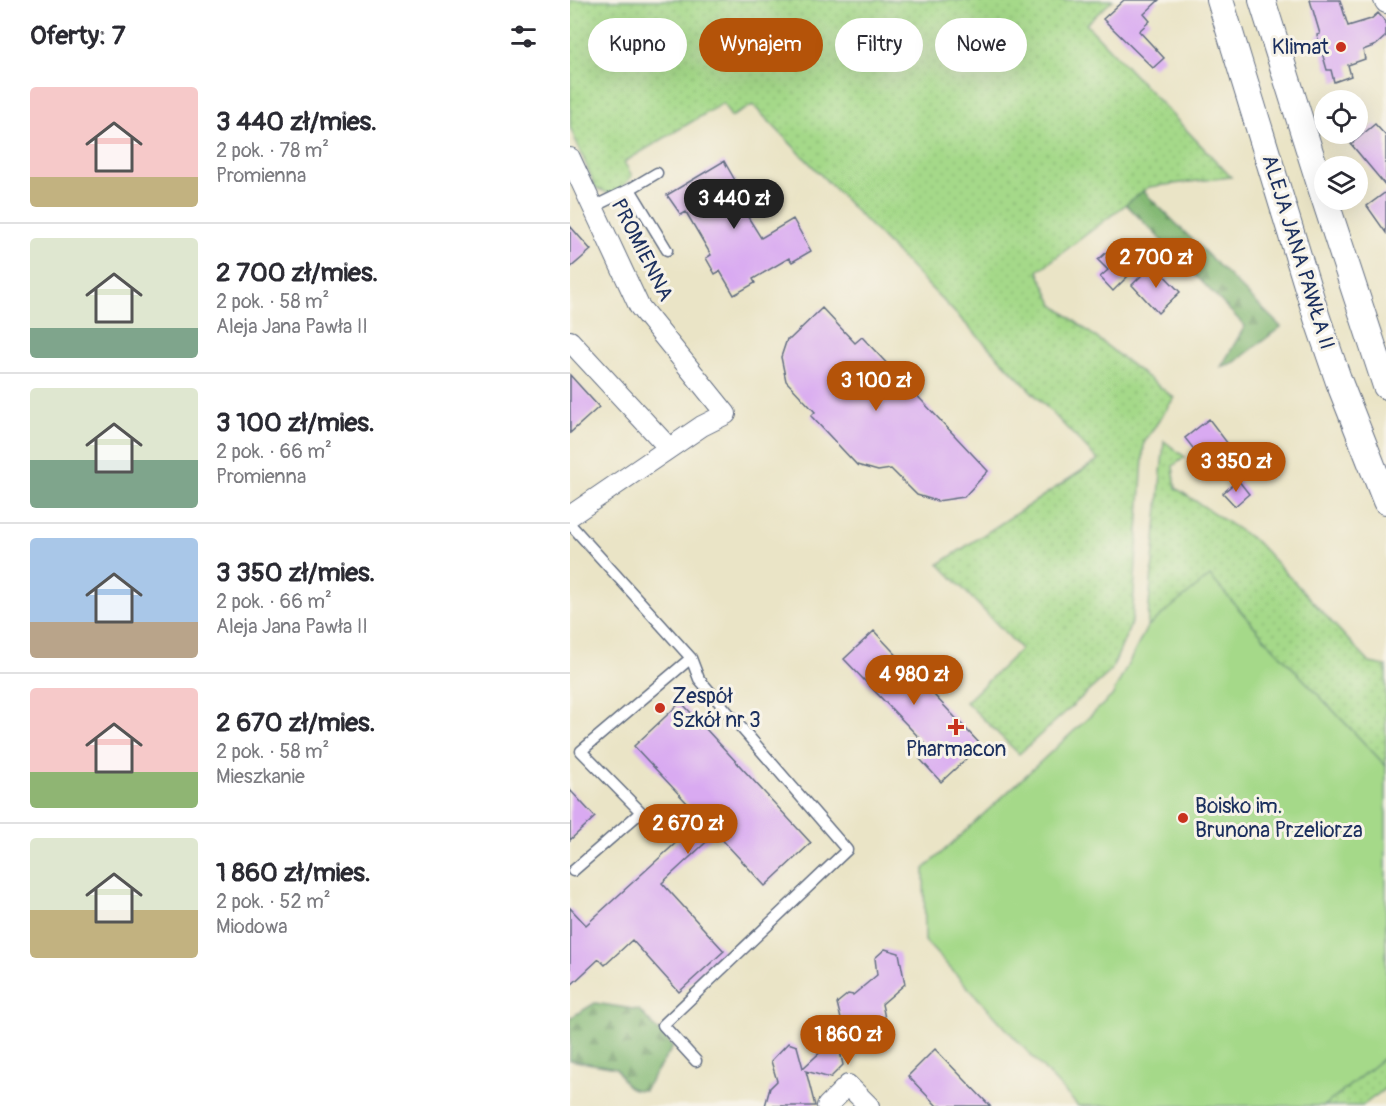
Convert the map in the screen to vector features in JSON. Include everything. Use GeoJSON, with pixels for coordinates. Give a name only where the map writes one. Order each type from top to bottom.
{"type":"FeatureCollection","features":[{"type":"Feature","properties":{"kind":"street","name":"ALEJA JANA PAWŁA II"},"geometry":{"type":"LineString","coordinates":[[1220,0],[1317,318],[1339,382],[1386,501]]}},
{"type":"Feature","properties":{"kind":"street","name":"ALEJA JANA PAWŁA II"},"geometry":{"type":"LineString","coordinates":[[1262,0],[1314,163]]}},
{"type":"Feature","properties":{"kind":"street","name":"PROMIENNA"},"geometry":{"type":"LineString","coordinates":[[570,158],[639,306],[726,414],[702,426],[669,448]]}},
{"type":"Feature","properties":{"kind":"street","name":"ALEJA JANA PAWŁA II"},"geometry":{"type":"LineString","coordinates":[[1329,210],[1386,386]]}},
{"type":"Feature","properties":{"kind":"street"},"geometry":{"type":"LineString","coordinates":[[570,341],[669,448],[570,516]]}},
{"type":"Feature","properties":{"kind":"street"},"geometry":{"type":"LineString","coordinates":[[827,1106],[848,1085],[869,1106]]}},
{"type":"Feature","properties":{"kind":"lane"},"geometry":{"type":"LineString","coordinates":[[593,207],[657,174]]}},
{"type":"Feature","properties":{"kind":"lane"},"geometry":{"type":"LineString","coordinates":[[630,189],[667,250]]}},
{"type":"Feature","properties":{"kind":"lane"},"geometry":{"type":"LineString","coordinates":[[570,524],[691,658],[699,679],[847,850],[663,1025],[696,1061]]}},
{"type":"Feature","properties":{"kind":"lane"},"geometry":{"type":"LineString","coordinates":[[573,871],[641,812],[581,751],[691,658]]}},
{"type":"Feature","properties":{"kind":"green space"},"geometry":{"type":"Polygon","coordinates":[[[570,0],[1113,0],[1086,24],[1231,177],[1149,187],[1038,271],[1053,304],[1174,398],[1144,443],[1132,622],[1111,671],[1019,754],[966,702],[1021,649],[939,564],[1098,460],[753,105],[731,117],[723,103],[624,162],[632,176],[615,196],[596,188],[570,127],[570,0]]]}},
{"type":"Feature","properties":{"kind":"green space"},"geometry":{"type":"Polygon","coordinates":[[[1143,191],[1281,327],[1235,362],[1221,367],[1245,326],[1126,204],[1143,191]]]}},
{"type":"Feature","properties":{"kind":"green space"},"geometry":{"type":"Polygon","coordinates":[[[1164,441],[1185,457],[1173,466],[1176,488],[1257,542],[1370,663],[1386,666],[1386,766],[1266,640],[1210,577],[1147,627],[1164,441]]]}},
{"type":"Feature","properties":{"kind":"green space","name":"Boisko im. Brunona Przeliorza"},"geometry":{"type":"Polygon","coordinates":[[[1210,576],[1266,640],[1386,766],[1386,1056],[1324,1106],[1078,1106],[925,941],[924,869],[1112,696],[1147,627],[1210,576]]]}},
{"type":"Feature","properties":{"kind":"green space"},"geometry":{"type":"Polygon","coordinates":[[[595,1003],[639,1010],[673,1047],[644,1090],[629,1087],[616,1068],[570,1060],[570,1018],[595,1003]]]}},
{"type":"Feature","properties":{"kind":"green space"},"geometry":{"type":"Polygon","coordinates":[[[1386,1056],[1386,1088],[1362,1106],[1324,1106],[1386,1056]]]}},
{"type":"Feature","properties":{"kind":"building"},"geometry":{"type":"Polygon","coordinates":[[[1124,0],[1159,0],[1144,14],[1150,21],[1139,31],[1164,58],[1153,68],[1103,19],[1124,0]]]}},
{"type":"Feature","properties":{"kind":"building","name":"Klimat"},"geometry":{"type":"Polygon","coordinates":[[[1310,0],[1340,0],[1348,26],[1371,19],[1378,13],[1386,22],[1386,36],[1376,45],[1363,50],[1365,59],[1348,65],[1351,76],[1334,82],[1331,70],[1327,70],[1310,0]]]}},
{"type":"Feature","properties":{"kind":"building"},"geometry":{"type":"Polygon","coordinates":[[[1375,124],[1386,136],[1386,186],[1368,164],[1368,156],[1361,156],[1351,144],[1368,144],[1368,130],[1375,124]]]}},
{"type":"Feature","properties":{"kind":"building"},"geometry":{"type":"Polygon","coordinates":[[[724,161],[736,182],[733,185],[741,199],[738,201],[761,238],[793,219],[811,251],[792,262],[789,258],[753,279],[755,283],[734,295],[720,271],[715,274],[706,258],[711,255],[686,212],[681,215],[667,195],[724,161]]]}},
{"type":"Feature","properties":{"kind":"building"},"geometry":{"type":"Polygon","coordinates":[[[1386,192],[1386,233],[1368,207],[1386,192]]]}},
{"type":"Feature","properties":{"kind":"building"},"geometry":{"type":"Polygon","coordinates":[[[570,226],[591,250],[570,268],[570,226]]]}},
{"type":"Feature","properties":{"kind":"building"},"geometry":{"type":"Polygon","coordinates":[[[1110,249],[1132,272],[1113,291],[1100,277],[1108,270],[1098,260],[1110,249]]]}},
{"type":"Feature","properties":{"kind":"building"},"geometry":{"type":"Polygon","coordinates":[[[1153,264],[1180,292],[1158,313],[1132,285],[1153,264]]]}},
{"type":"Feature","properties":{"kind":"building"},"geometry":{"type":"Polygon","coordinates":[[[822,308],[855,343],[862,337],[988,471],[964,497],[937,501],[917,495],[891,469],[878,471],[857,465],[811,416],[815,412],[786,381],[781,357],[787,339],[790,339],[822,308]]]}},
{"type":"Feature","properties":{"kind":"building"},"geometry":{"type":"Polygon","coordinates":[[[570,375],[599,407],[570,433],[570,375]]]}},
{"type":"Feature","properties":{"kind":"building"},"geometry":{"type":"Polygon","coordinates":[[[1209,419],[1228,444],[1203,461],[1185,438],[1209,419]]]}},
{"type":"Feature","properties":{"kind":"building"},"geometry":{"type":"Polygon","coordinates":[[[1238,480],[1249,494],[1235,506],[1223,493],[1238,480]]]}},
{"type":"Feature","properties":{"kind":"building"},"geometry":{"type":"Polygon","coordinates":[[[874,631],[981,745],[941,782],[920,759],[930,749],[844,659],[874,631]]]}},
{"type":"Feature","properties":{"kind":"building"},"geometry":{"type":"Polygon","coordinates":[[[681,702],[811,843],[765,886],[716,833],[662,883],[724,951],[679,992],[632,940],[605,965],[599,959],[570,986],[570,908],[586,925],[702,819],[634,746],[681,702]]]}},
{"type":"Feature","properties":{"kind":"building"},"geometry":{"type":"Polygon","coordinates":[[[570,790],[595,817],[570,840],[570,790]]]}},
{"type":"Feature","properties":{"kind":"building"},"geometry":{"type":"Polygon","coordinates":[[[885,949],[899,953],[905,984],[882,1004],[885,1018],[874,1028],[853,1021],[844,1031],[837,1003],[848,994],[853,995],[877,975],[875,958],[885,949]]]}},
{"type":"Feature","properties":{"kind":"building"},"geometry":{"type":"Polygon","coordinates":[[[788,1043],[797,1046],[803,1068],[826,1047],[840,1051],[843,1065],[830,1078],[806,1071],[815,1106],[765,1106],[770,1088],[777,1081],[771,1061],[788,1043]]]}},
{"type":"Feature","properties":{"kind":"building"},"geometry":{"type":"Polygon","coordinates":[[[935,1049],[990,1106],[937,1106],[908,1076],[935,1049]]]}},
{"type":"Feature","properties":{"kind":"place","name":"Klimat"},"geometry":{"type":"Point","coordinates":[1341,47]}},
{"type":"Feature","properties":{"kind":"place","name":"Zespół Szkół nr 3"},"geometry":{"type":"Point","coordinates":[660,708]}},
{"type":"Feature","properties":{"kind":"place","name":"Pharmacon"},"geometry":{"type":"Point","coordinates":[956,727]}},
{"type":"Feature","properties":{"kind":"place","name":"Boisko im. Brunona Przeliorza"},"geometry":{"type":"Point","coordinates":[1183,818]}}]}
